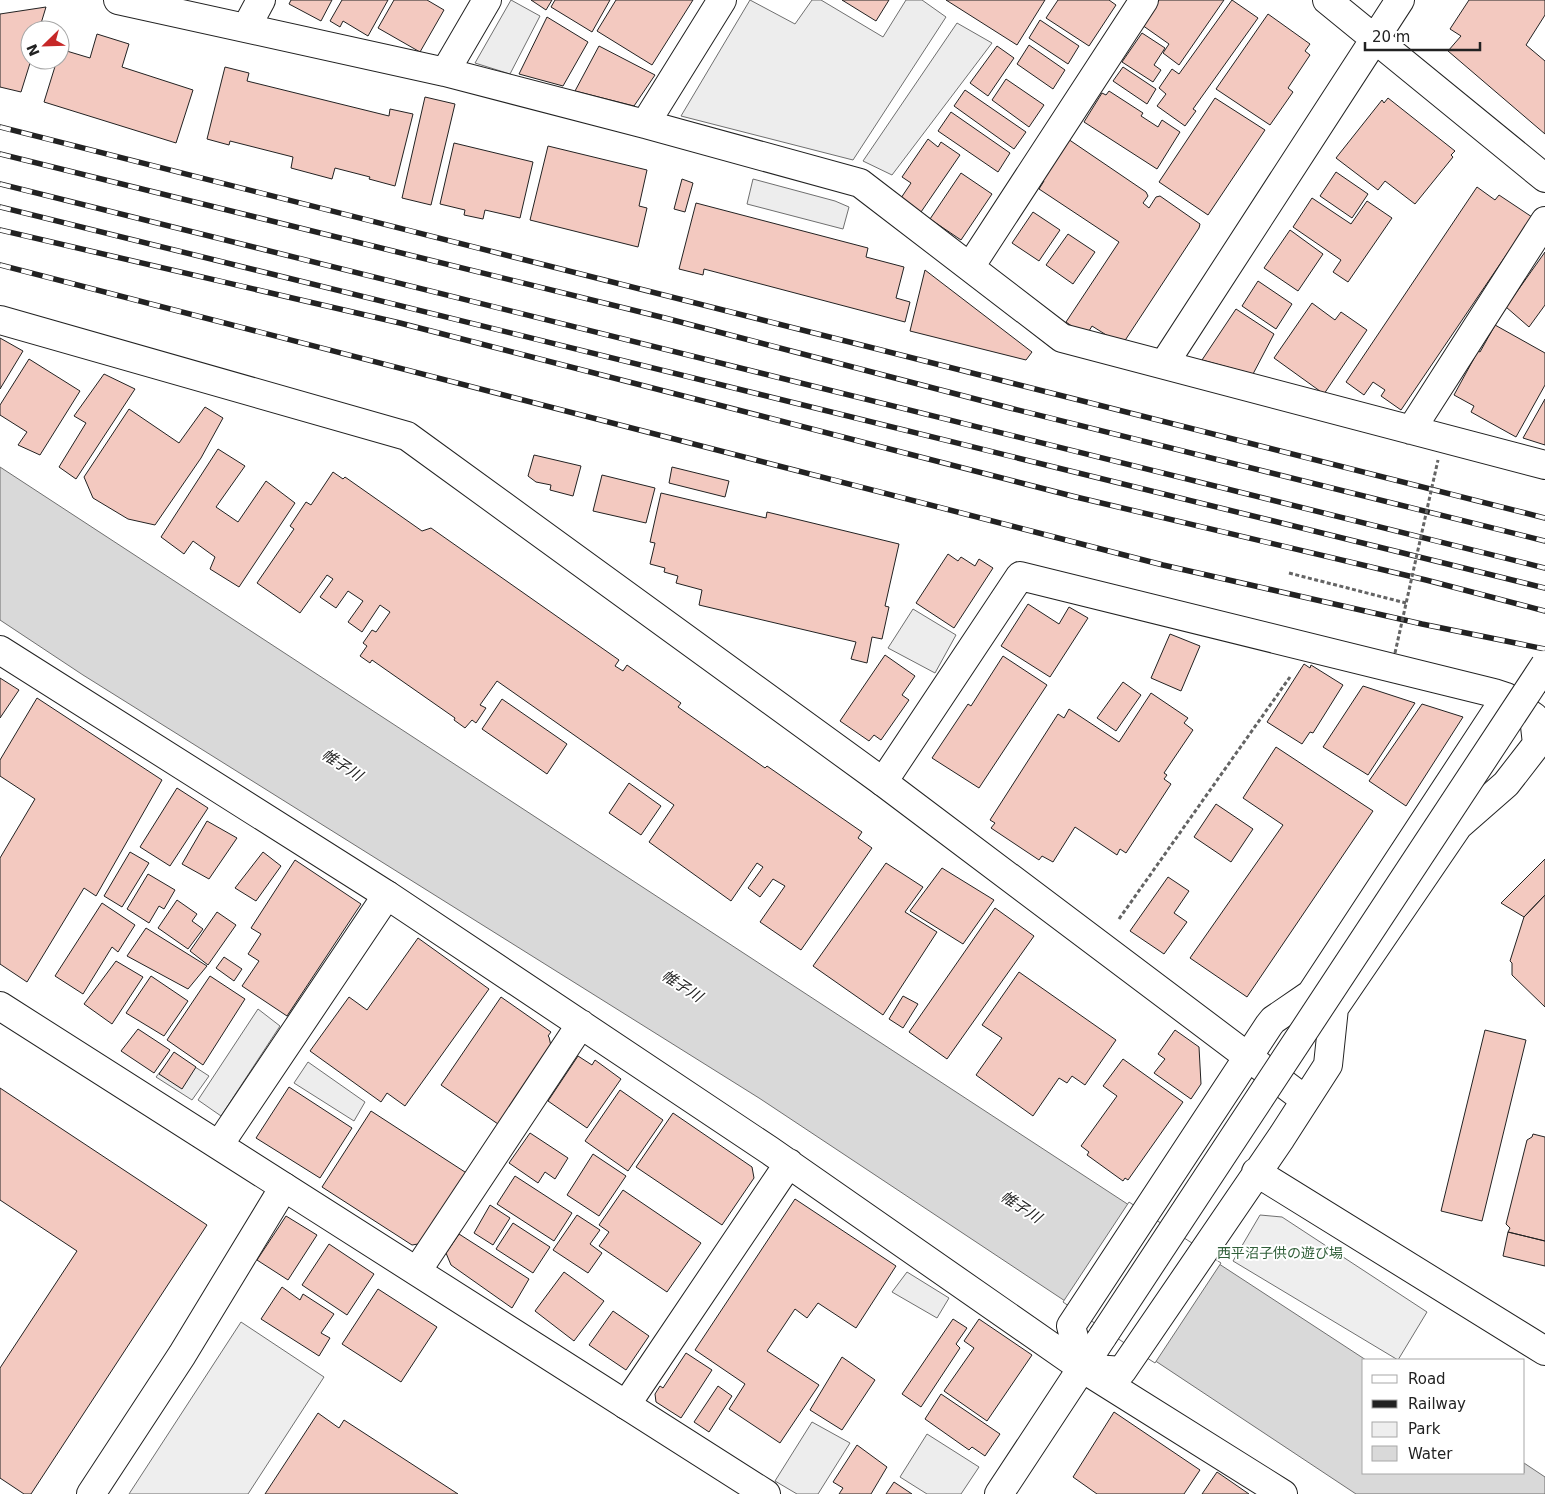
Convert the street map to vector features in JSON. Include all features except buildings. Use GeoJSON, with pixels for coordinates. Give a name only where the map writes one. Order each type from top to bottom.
{"type":"FeatureCollection","features":[{"type":"Feature","properties":{"kind":"street"},"geometry":{"type":"LineString","coordinates":[[118,0],[445,72],[860,183],[1062,338],[1545,464]]}},
{"type":"Feature","properties":{"kind":"street"},"geometry":{"type":"LineString","coordinates":[[246,28],[261,0]]}},
{"type":"Feature","properties":{"kind":"street"},"geometry":{"type":"LineString","coordinates":[[445,72],[487,0]]}},
{"type":"Feature","properties":{"kind":"street"},"geometry":{"type":"LineString","coordinates":[[645,124],[722,0]]}},
{"type":"Feature","properties":{"kind":"street"},"geometry":{"type":"LineString","coordinates":[[970,267],[1144,0]]}},
{"type":"Feature","properties":{"kind":"street"},"geometry":{"type":"LineString","coordinates":[[1327,0],[1545,178]]}},
{"type":"Feature","properties":{"kind":"street"},"geometry":{"type":"LineString","coordinates":[[1164,364],[1400,0]]}},
{"type":"Feature","properties":{"kind":"street"},"geometry":{"type":"LineString","coordinates":[[1411,430],[1545,221]]}},
{"type":"Feature","properties":{"kind":"street"},"geometry":{"type":"LineString","coordinates":[[0,320],[407,436],[882,782],[1304,1100]]}},
{"type":"Feature","properties":{"kind":"street"},"geometry":{"type":"LineString","coordinates":[[882,782],[1020,576],[1478,689],[1506,697],[1534,717],[1537,744],[1506,784],[1458,826],[1334,1008],[1328,1065],[1281,1138],[1122,1371],[1082,1368]]}},
{"type":"Feature","properties":{"kind":"street"},"geometry":{"type":"LineString","coordinates":[[0,650],[387,895],[789,1163],[1082,1368],[1283,1494]]}},
{"type":"Feature","properties":{"kind":"street"},"geometry":{"type":"LineString","coordinates":[[999,1494],[1545,665]]}},
{"type":"Feature","properties":{"kind":"street"},"geometry":{"type":"LineString","coordinates":[[1082,1368],[1072,1326],[1273,1020],[1311,994],[1506,697]]}},
{"type":"Feature","properties":{"kind":"street"},"geometry":{"type":"LineString","coordinates":[[219,1145],[387,895]]}},
{"type":"Feature","properties":{"kind":"street"},"geometry":{"type":"LineString","coordinates":[[0,1006],[766,1494]]}},
{"type":"Feature","properties":{"kind":"street"},"geometry":{"type":"LineString","coordinates":[[417,1271],[580,1024]]}},
{"type":"Feature","properties":{"kind":"street"},"geometry":{"type":"LineString","coordinates":[[626,1405],[789,1163]]}},
{"type":"Feature","properties":{"kind":"street"},"geometry":{"type":"LineString","coordinates":[[1256,1172],[1545,1350]]}},
{"type":"Feature","properties":{"kind":"street"},"geometry":{"type":"LineString","coordinates":[[90,1494],[182,1355],[284,1187]]}},
{"type":"Feature","properties":{"kind":"path"},"geometry":{"type":"LineString","coordinates":[[1395,654],[1438,460]]}},
{"type":"Feature","properties":{"kind":"path"},"geometry":{"type":"LineString","coordinates":[[1289,573],[1406,603]]}},
{"type":"Feature","properties":{"kind":"path"},"geometry":{"type":"LineString","coordinates":[[1100,946],[1292,673],[1294,643]]}},
{"type":"Feature","properties":{"kind":"green space","name":"西平沼子供の遊び場"},"geometry":{"type":"Polygon","coordinates":[[[1260,1215],[1282,1217],[1427,1312],[1399,1359],[1396,1359],[1233,1261],[1260,1215]]]}},
{"type":"Feature","properties":{"kind":"green space"},"geometry":{"type":"Polygon","coordinates":[[[241,1322],[324,1377],[248,1494],[129,1494],[241,1322]]]}},
{"type":"Feature","properties":{"kind":"shaded area"},"geometry":{"type":"Polygon","coordinates":[[[511,0],[540,16],[510,74],[475,63],[511,0]]]}},
{"type":"Feature","properties":{"kind":"shaded area"},"geometry":{"type":"Polygon","coordinates":[[[750,0],[795,24],[812,0],[821,0],[883,37],[906,0],[922,0],[946,17],[853,160],[681,116],[750,0]]]}},
{"type":"Feature","properties":{"kind":"shaded area"},"geometry":{"type":"Polygon","coordinates":[[[957,23],[992,43],[892,175],[863,161],[957,23]]]}},
{"type":"Feature","properties":{"kind":"shaded area"},"geometry":{"type":"Polygon","coordinates":[[[753,179],[835,201],[849,207],[843,229],[747,204],[753,179]]]}},
{"type":"Feature","properties":{"kind":"shaded area"},"geometry":{"type":"Polygon","coordinates":[[[913,609],[956,635],[935,673],[888,648],[913,609]]]}},
{"type":"Feature","properties":{"kind":"shaded area"},"geometry":{"type":"Polygon","coordinates":[[[258,1009],[280,1026],[221,1116],[198,1100],[258,1009]]]}},
{"type":"Feature","properties":{"kind":"shaded area"},"geometry":{"type":"Polygon","coordinates":[[[175,1054],[209,1076],[192,1100],[156,1077],[175,1054]]]}},
{"type":"Feature","properties":{"kind":"shaded area"},"geometry":{"type":"Polygon","coordinates":[[[308,1062],[365,1102],[354,1121],[294,1083],[308,1062]]]}},
{"type":"Feature","properties":{"kind":"shaded area"},"geometry":{"type":"Polygon","coordinates":[[[907,1272],[949,1298],[937,1318],[892,1292],[907,1272]]]}},
{"type":"Feature","properties":{"kind":"shaded area"},"geometry":{"type":"Polygon","coordinates":[[[812,1422],[850,1443],[818,1494],[797,1494],[775,1481],[812,1422]]]}},
{"type":"Feature","properties":{"kind":"shaded area"},"geometry":{"type":"Polygon","coordinates":[[[927,1434],[979,1467],[961,1494],[927,1494],[900,1477],[927,1434]]]}},
{"type":"Feature","properties":{"kind":"water","name":"帷子川"},"geometry":{"type":"Polygon","coordinates":[[[0,467],[1364,1359],[1362,1359],[1362,1474],[1525,1474],[1525,1464],[1545,1477],[1545,1494],[1356,1494],[759,1098],[83,675],[0,620],[0,467]]]}},
{"type":"Feature","properties":{"kind":"pier"},"geometry":{"type":"Polygon","coordinates":[[[1129,1202],[1153,1218],[1086,1318],[1063,1302],[1129,1202]]]}},
{"type":"Feature","properties":{"kind":"pier"},"geometry":{"type":"Polygon","coordinates":[[[1156,1220],[1192,1243],[1126,1344],[1090,1320],[1156,1220]]]}},
{"type":"Feature","properties":{"kind":"pier"},"geometry":{"type":"Polygon","coordinates":[[[1194,1245],[1221,1263],[1155,1363],[1128,1346],[1194,1245]]]}},
{"type":"Feature","properties":{"kind":"railway"},"geometry":{"type":"LineString","coordinates":[[0,127],[1545,518]]}},
{"type":"Feature","properties":{"kind":"railway"},"geometry":{"type":"LineString","coordinates":[[0,154],[665,318],[1010,408],[1545,541]]}},
{"type":"Feature","properties":{"kind":"railway"},"geometry":{"type":"LineString","coordinates":[[0,184],[1545,568]]}},
{"type":"Feature","properties":{"kind":"railway"},"geometry":{"type":"LineString","coordinates":[[0,207],[1545,588]]}},
{"type":"Feature","properties":{"kind":"railway"},"geometry":{"type":"LineString","coordinates":[[0,230],[400,323],[1076,497],[1426,580],[1545,611]]}},
{"type":"Feature","properties":{"kind":"railway"},"geometry":{"type":"LineString","coordinates":[[0,265],[1163,565],[1422,624],[1545,649]]}}]}
